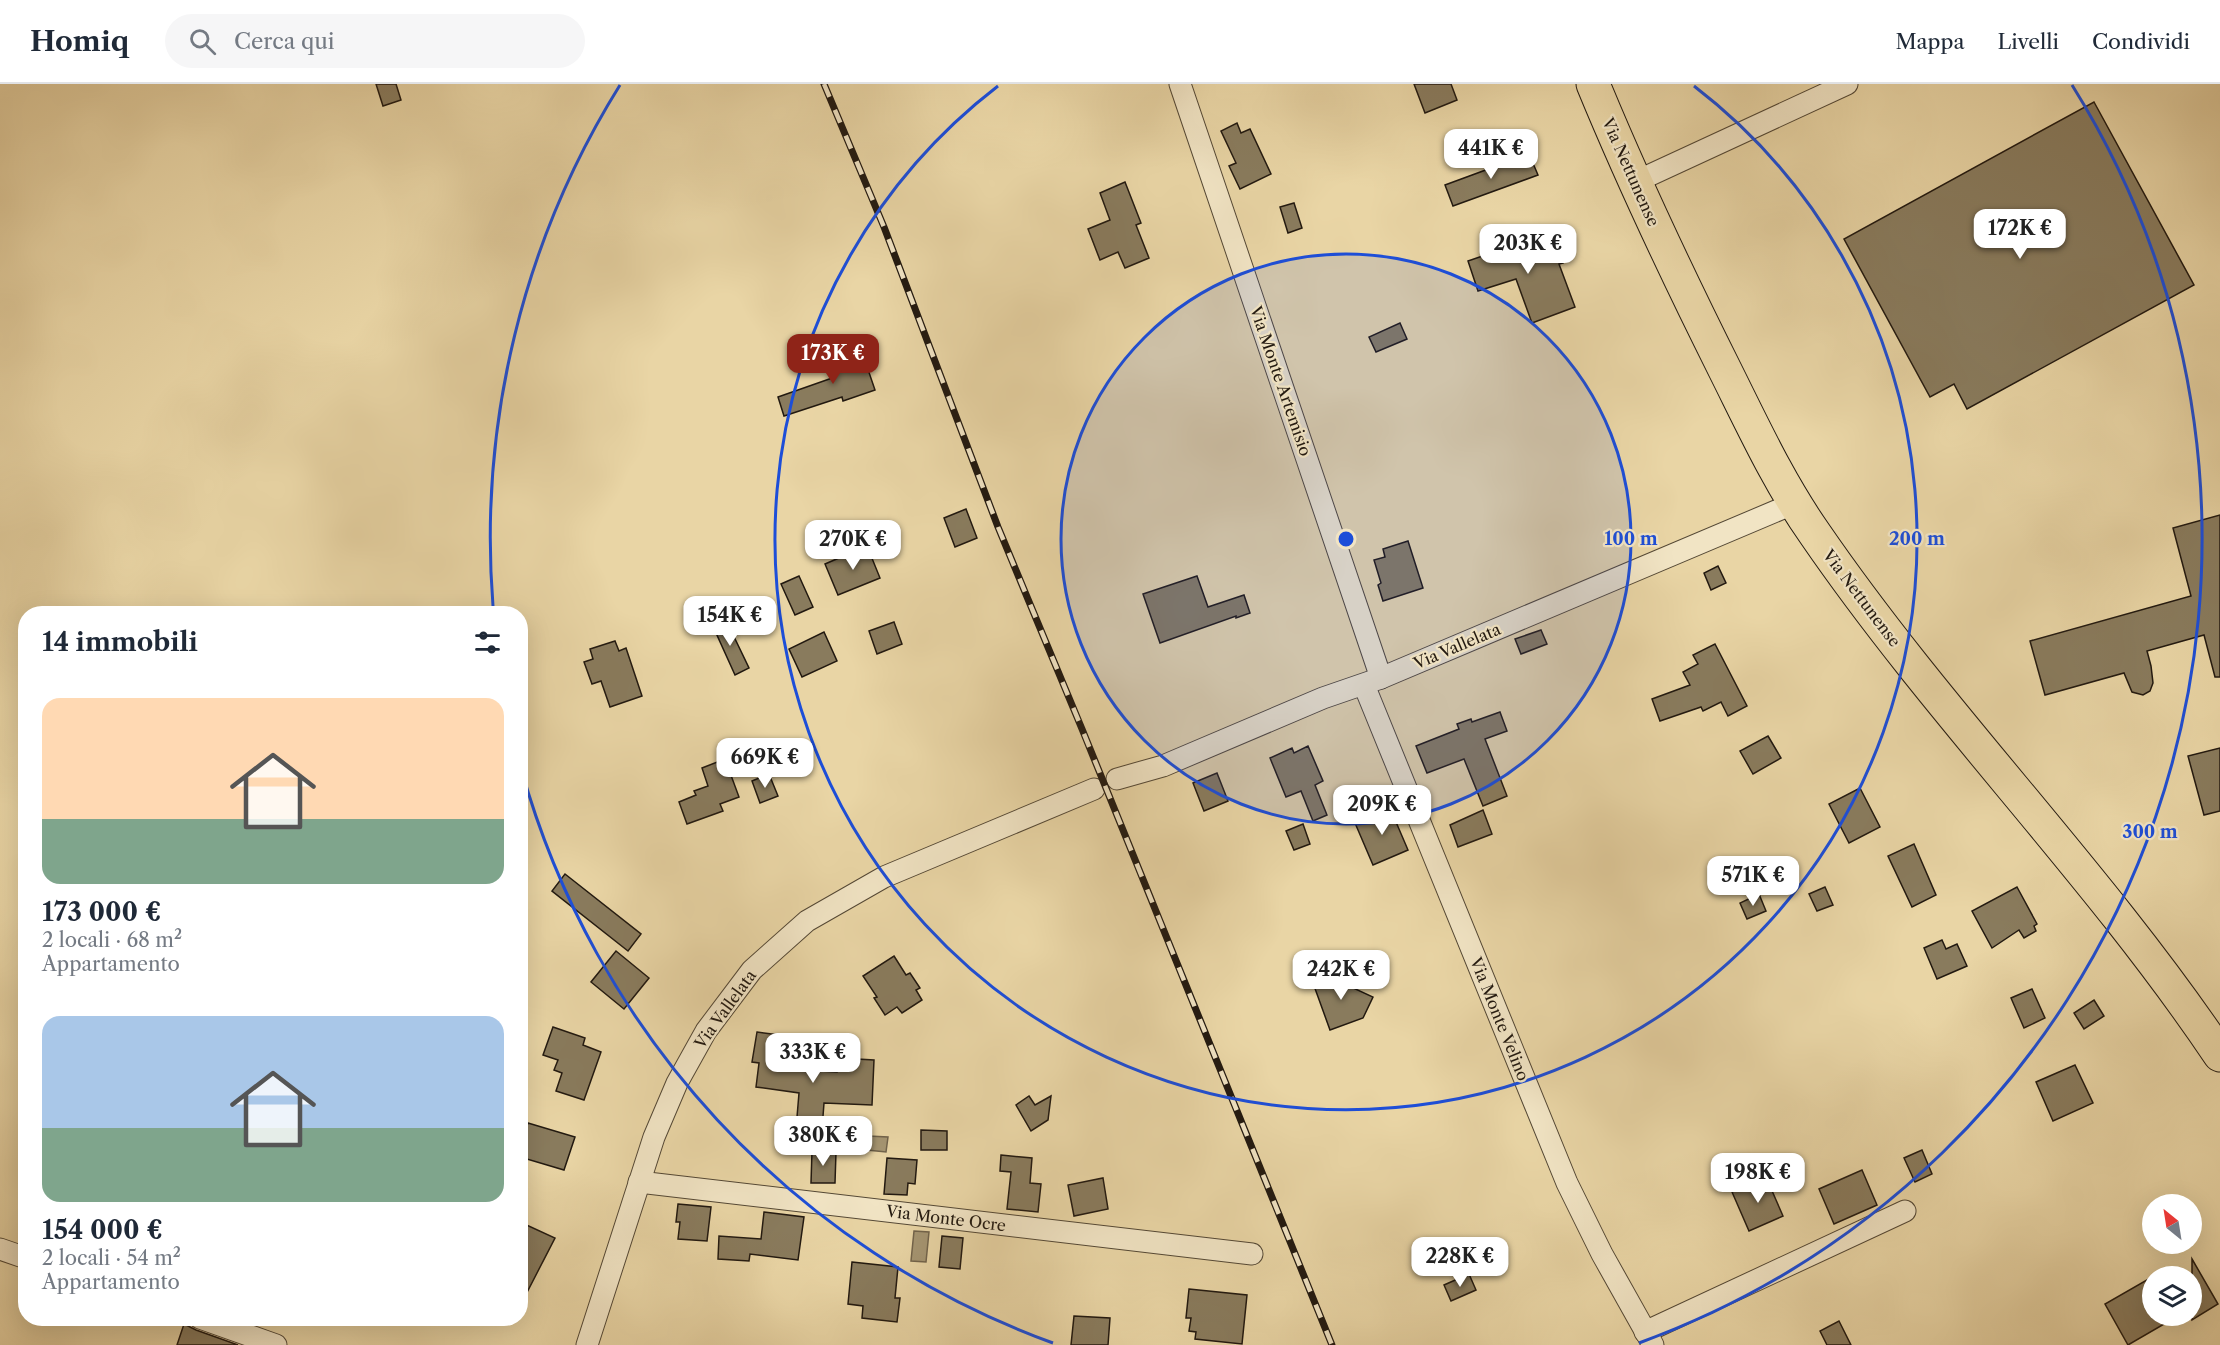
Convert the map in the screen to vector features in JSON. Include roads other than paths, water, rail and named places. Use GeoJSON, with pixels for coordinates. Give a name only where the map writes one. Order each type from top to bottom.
{"type":"FeatureCollection","features":[{"type":"Feature","properties":{"kind":"main road","name":"Via Nettunense"},"geometry":{"type":"LineString","coordinates":[[1593,84],[1684,288],[1772,465],[1822,545],[1971,740],[2121,919],[2169,981],[2220,1055]]}},
{"type":"Feature","properties":{"kind":"street","name":"Via Monte Artemisio"},"geometry":{"type":"LineString","coordinates":[[1180,84],[1373,682]]}},
{"type":"Feature","properties":{"kind":"street"},"geometry":{"type":"LineString","coordinates":[[1635,182],[1847,84]]}},
{"type":"Feature","properties":{"kind":"street","name":"Via Vallelata"},"geometry":{"type":"LineString","coordinates":[[1117,779],[1163,766],[1323,698],[1373,682],[1795,503]]}},
{"type":"Feature","properties":{"kind":"street","name":"Via Monte Velino"},"geometry":{"type":"LineString","coordinates":[[1373,682],[1567,1183],[1602,1254],[1649,1339]]}},
{"type":"Feature","properties":{"kind":"street","name":"Via Vallelata"},"geometry":{"type":"LineString","coordinates":[[587,1345],[654,1137],[677,1083],[706,1031],[752,970],[807,921],[884,877],[1094,789]]}},
{"type":"Feature","properties":{"kind":"street","name":"Via Monte Ocre"},"geometry":{"type":"LineString","coordinates":[[639,1182],[1252,1254]]}},
{"type":"Feature","properties":{"kind":"street"},"geometry":{"type":"LineString","coordinates":[[1649,1339],[1905,1211]]}},
{"type":"Feature","properties":{"kind":"street"},"geometry":{"type":"LineString","coordinates":[[0,1249],[18,1255]]}},
{"type":"Feature","properties":{"kind":"street"},"geometry":{"type":"LineString","coordinates":[[223,1326],[276,1345]]}},
{"type":"Feature","properties":{"kind":"railway"},"geometry":{"type":"LineString","coordinates":[[824,84],[884,227],[998,527],[1332,1345]]}}]}
